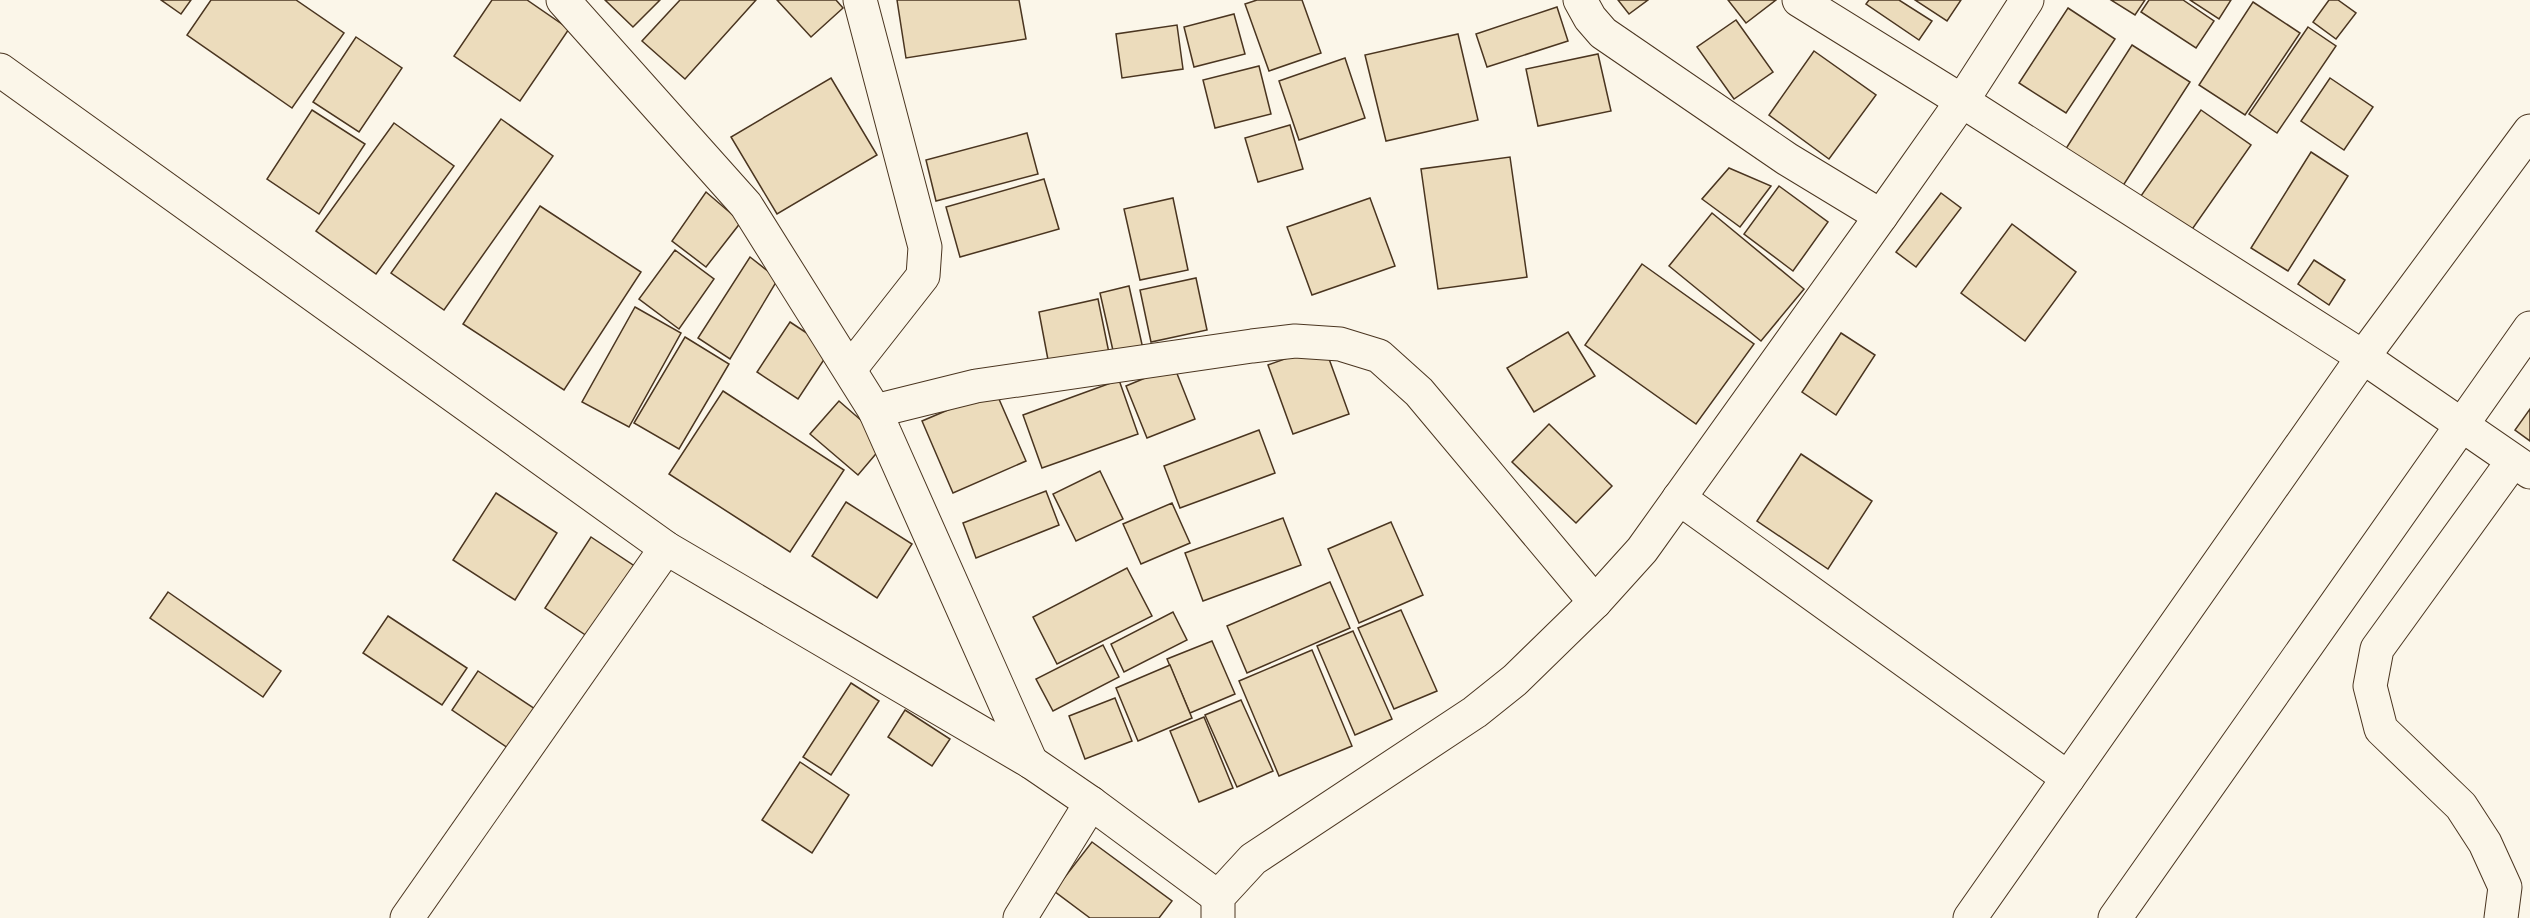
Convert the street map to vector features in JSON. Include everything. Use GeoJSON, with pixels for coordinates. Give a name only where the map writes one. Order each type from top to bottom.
{"type":"FeatureCollection","features":[{"type":"Feature","properties":{"kind":"street"},"geometry":{"type":"LineString","coordinates":[[563,0],[746,205],[850,369],[875,411],[1030,762]]}},
{"type":"Feature","properties":{"kind":"street"},"geometry":{"type":"LineString","coordinates":[[850,369],[923,276],[925,247],[860,0]]}},
{"type":"Feature","properties":{"kind":"street"},"geometry":{"type":"LineString","coordinates":[[1580,0],[1590,18],[1603,33],[1787,159],[1881,216]]}},
{"type":"Feature","properties":{"kind":"street"},"geometry":{"type":"LineString","coordinates":[[1799,0],[1962,100],[2363,357],[2522,466],[2377,648],[2370,686],[2381,729],[2461,806],[2485,843],[2505,887],[2501,918]]}},
{"type":"Feature","properties":{"kind":"street"},"geometry":{"type":"LineString","coordinates":[[0,70],[666,548],[1030,762],[1091,803],[1218,907],[1253,859],[1476,712],[1515,680],[1594,602],[1641,550],[1881,216],[1962,100],[2027,0]]}},
{"type":"Feature","properties":{"kind":"street"},"geometry":{"type":"LineString","coordinates":[[1970,918],[2363,357],[2530,131]]}},
{"type":"Feature","properties":{"kind":"street"},"geometry":{"type":"LineString","coordinates":[[2115,918],[2530,328]]}},
{"type":"Feature","properties":{"kind":"street"},"geometry":{"type":"LineString","coordinates":[[875,411],[976,386],[1252,346],[1295,341],[1340,345],[1379,356],[1419,392],[1594,602]]}},
{"type":"Feature","properties":{"kind":"street"},"geometry":{"type":"LineString","coordinates":[[1679,498],[2068,778]]}},
{"type":"Feature","properties":{"kind":"street"},"geometry":{"type":"LineString","coordinates":[[407,918],[666,548]]}},
{"type":"Feature","properties":{"kind":"street"},"geometry":{"type":"LineString","coordinates":[[1020,918],[1091,803]]}},
{"type":"Feature","properties":{"kind":"building"},"geometry":{"type":"Polygon","coordinates":[[[161,0],[191,0],[181,14],[161,0]]]}},
{"type":"Feature","properties":{"kind":"building"},"geometry":{"type":"Polygon","coordinates":[[[211,0],[296,0],[344,33],[292,108],[187,35],[211,0]]]}},
{"type":"Feature","properties":{"kind":"building"},"geometry":{"type":"Polygon","coordinates":[[[492,0],[527,0],[569,29],[520,101],[454,56],[492,0]]]}},
{"type":"Feature","properties":{"kind":"building"},"geometry":{"type":"Polygon","coordinates":[[[605,0],[660,0],[633,27],[605,0]]]}},
{"type":"Feature","properties":{"kind":"building"},"geometry":{"type":"Polygon","coordinates":[[[680,0],[756,0],[685,79],[642,41],[680,0]]]}},
{"type":"Feature","properties":{"kind":"building"},"geometry":{"type":"Polygon","coordinates":[[[777,0],[836,0],[843,8],[811,37],[777,0]]]}},
{"type":"Feature","properties":{"kind":"building"},"geometry":{"type":"Polygon","coordinates":[[[897,0],[1019,0],[1026,39],[906,58],[897,0]]]}},
{"type":"Feature","properties":{"kind":"building"},"geometry":{"type":"Polygon","coordinates":[[[1257,0],[1302,0],[1321,53],[1269,71],[1245,4],[1257,0]]]}},
{"type":"Feature","properties":{"kind":"building"},"geometry":{"type":"Polygon","coordinates":[[[1618,0],[1648,0],[1629,14],[1618,0]]]}},
{"type":"Feature","properties":{"kind":"building"},"geometry":{"type":"Polygon","coordinates":[[[1728,0],[1776,0],[1746,23],[1728,0]]]}},
{"type":"Feature","properties":{"kind":"building"},"geometry":{"type":"Polygon","coordinates":[[[1869,0],[1899,0],[1932,21],[1919,40],[1866,4],[1869,0]]]}},
{"type":"Feature","properties":{"kind":"building"},"geometry":{"type":"Polygon","coordinates":[[[1915,0],[1961,0],[1947,21],[1915,0]]]}},
{"type":"Feature","properties":{"kind":"building"},"geometry":{"type":"Polygon","coordinates":[[[2111,0],[2145,0],[2135,15],[2111,0]]]}},
{"type":"Feature","properties":{"kind":"building"},"geometry":{"type":"Polygon","coordinates":[[[2149,0],[2183,0],[2214,21],[2196,48],[2141,12],[2149,0]]]}},
{"type":"Feature","properties":{"kind":"building"},"geometry":{"type":"Polygon","coordinates":[[[2190,0],[2231,0],[2219,19],[2190,0]]]}},
{"type":"Feature","properties":{"kind":"building"},"geometry":{"type":"Polygon","coordinates":[[[2329,0],[2338,0],[2356,13],[2336,39],[2313,22],[2329,0]]]}},
{"type":"Feature","properties":{"kind":"building"},"geometry":{"type":"Polygon","coordinates":[[[2253,2],[2300,33],[2245,115],[2199,85],[2253,2]]]}},
{"type":"Feature","properties":{"kind":"building"},"geometry":{"type":"Polygon","coordinates":[[[1557,7],[1568,41],[1487,67],[1476,34],[1557,7]]]}},
{"type":"Feature","properties":{"kind":"building"},"geometry":{"type":"Polygon","coordinates":[[[2068,8],[2115,39],[2066,113],[2019,83],[2068,8]]]}},
{"type":"Feature","properties":{"kind":"building"},"geometry":{"type":"Polygon","coordinates":[[[1234,14],[1245,54],[1194,67],[1184,27],[1234,14]]]}},
{"type":"Feature","properties":{"kind":"building"},"geometry":{"type":"Polygon","coordinates":[[[1736,20],[1773,72],[1734,99],[1697,47],[1736,20]]]}},
{"type":"Feature","properties":{"kind":"building"},"geometry":{"type":"Polygon","coordinates":[[[1177,25],[1183,69],[1122,78],[1116,34],[1177,25]]]}},
{"type":"Feature","properties":{"kind":"building"},"geometry":{"type":"Polygon","coordinates":[[[2308,27],[2336,46],[2277,133],[2249,114],[2308,27]]]}},
{"type":"Feature","properties":{"kind":"building"},"geometry":{"type":"Polygon","coordinates":[[[1458,34],[1478,120],[1386,141],[1365,55],[1458,34]]]}},
{"type":"Feature","properties":{"kind":"building"},"geometry":{"type":"Polygon","coordinates":[[[356,37],[402,68],[359,132],[313,102],[356,37]]]}},
{"type":"Feature","properties":{"kind":"building"},"geometry":{"type":"Polygon","coordinates":[[[2132,45],[2190,82],[2117,195],[2060,158],[2132,45]]]}},
{"type":"Feature","properties":{"kind":"building"},"geometry":{"type":"Polygon","coordinates":[[[1814,51],[1876,95],[1829,159],[1769,115],[1814,51]]]}},
{"type":"Feature","properties":{"kind":"building"},"geometry":{"type":"Polygon","coordinates":[[[1598,54],[1611,111],[1538,126],[1526,69],[1598,54]]]}},
{"type":"Feature","properties":{"kind":"building"},"geometry":{"type":"Polygon","coordinates":[[[1345,58],[1365,118],[1299,140],[1279,81],[1345,58]]]}},
{"type":"Feature","properties":{"kind":"building"},"geometry":{"type":"Polygon","coordinates":[[[1259,66],[1271,114],[1215,128],[1203,80],[1259,66]]]}},
{"type":"Feature","properties":{"kind":"building"},"geometry":{"type":"Polygon","coordinates":[[[831,78],[877,155],[777,214],[731,137],[831,78]]]}},
{"type":"Feature","properties":{"kind":"building"},"geometry":{"type":"Polygon","coordinates":[[[2330,78],[2373,107],[2344,150],[2301,121],[2330,78]]]}},
{"type":"Feature","properties":{"kind":"building"},"geometry":{"type":"Polygon","coordinates":[[[312,110],[365,144],[319,214],[267,179],[312,110]]]}},
{"type":"Feature","properties":{"kind":"building"},"geometry":{"type":"Polygon","coordinates":[[[2201,110],[2251,145],[2186,238],[2136,203],[2201,110]]]}},
{"type":"Feature","properties":{"kind":"building"},"geometry":{"type":"Polygon","coordinates":[[[501,119],[553,156],[444,310],[391,273],[501,119]]]}},
{"type":"Feature","properties":{"kind":"building"},"geometry":{"type":"Polygon","coordinates":[[[394,123],[454,166],[376,274],[316,231],[394,123]]]}},
{"type":"Feature","properties":{"kind":"building"},"geometry":{"type":"Polygon","coordinates":[[[1290,125],[1303,169],[1258,182],[1245,138],[1290,125]]]}},
{"type":"Feature","properties":{"kind":"building"},"geometry":{"type":"Polygon","coordinates":[[[1027,133],[1038,174],[936,201],[926,160],[1027,133]]]}},
{"type":"Feature","properties":{"kind":"building"},"geometry":{"type":"Polygon","coordinates":[[[2311,152],[2348,176],[2288,271],[2251,248],[2311,152]]]}},
{"type":"Feature","properties":{"kind":"building"},"geometry":{"type":"Polygon","coordinates":[[[1510,157],[1527,277],[1438,289],[1421,169],[1510,157]]]}},
{"type":"Feature","properties":{"kind":"building"},"geometry":{"type":"Polygon","coordinates":[[[1729,168],[1771,186],[1740,227],[1702,199],[1729,168]]]}},
{"type":"Feature","properties":{"kind":"building"},"geometry":{"type":"Polygon","coordinates":[[[1044,179],[1059,229],[960,257],[946,207],[1044,179]]]}},
{"type":"Feature","properties":{"kind":"building"},"geometry":{"type":"Polygon","coordinates":[[[1779,186],[1828,222],[1793,271],[1744,234],[1779,186]]]}},
{"type":"Feature","properties":{"kind":"building"},"geometry":{"type":"Polygon","coordinates":[[[706,192],[741,222],[706,267],[672,241],[706,192]]]}},
{"type":"Feature","properties":{"kind":"building"},"geometry":{"type":"Polygon","coordinates":[[[1941,193],[1961,208],[1916,267],[1896,252],[1941,193]]]}},
{"type":"Feature","properties":{"kind":"building"},"geometry":{"type":"Polygon","coordinates":[[[1173,198],[1188,270],[1140,280],[1124,209],[1173,198]]]}},
{"type":"Feature","properties":{"kind":"building"},"geometry":{"type":"Polygon","coordinates":[[[1370,198],[1395,266],[1312,295],[1287,227],[1370,198]]]}},
{"type":"Feature","properties":{"kind":"building"},"geometry":{"type":"Polygon","coordinates":[[[540,206],[641,272],[564,390],[463,324],[540,206]]]}},
{"type":"Feature","properties":{"kind":"building"},"geometry":{"type":"Polygon","coordinates":[[[1712,213],[1804,289],[1761,341],[1669,266],[1712,213]]]}},
{"type":"Feature","properties":{"kind":"building"},"geometry":{"type":"Polygon","coordinates":[[[2012,224],[2076,272],[2025,341],[1961,293],[2012,224]]]}},
{"type":"Feature","properties":{"kind":"building"},"geometry":{"type":"Polygon","coordinates":[[[675,250],[714,279],[679,329],[639,299],[675,250]]]}},
{"type":"Feature","properties":{"kind":"building"},"geometry":{"type":"Polygon","coordinates":[[[750,257],[778,279],[730,359],[698,338],[750,257]]]}},
{"type":"Feature","properties":{"kind":"building"},"geometry":{"type":"Polygon","coordinates":[[[2314,260],[2345,280],[2329,305],[2298,284],[2314,260]]]}},
{"type":"Feature","properties":{"kind":"building"},"geometry":{"type":"Polygon","coordinates":[[[1642,264],[1754,344],[1696,424],[1585,345],[1642,264]]]}},
{"type":"Feature","properties":{"kind":"building"},"geometry":{"type":"Polygon","coordinates":[[[1196,278],[1207,330],[1151,342],[1140,290],[1196,278]]]}},
{"type":"Feature","properties":{"kind":"building"},"geometry":{"type":"Polygon","coordinates":[[[1129,286],[1143,349],[1114,355],[1100,293],[1129,286]]]}},
{"type":"Feature","properties":{"kind":"building"},"geometry":{"type":"Polygon","coordinates":[[[1098,299],[1109,353],[1049,365],[1039,312],[1098,299]]]}},
{"type":"Feature","properties":{"kind":"building"},"geometry":{"type":"Polygon","coordinates":[[[635,307],[681,333],[629,427],[582,402],[635,307]]]}},
{"type":"Feature","properties":{"kind":"building"},"geometry":{"type":"Polygon","coordinates":[[[790,322],[831,349],[798,399],[757,372],[790,322]]]}},
{"type":"Feature","properties":{"kind":"building"},"geometry":{"type":"Polygon","coordinates":[[[1568,332],[1595,376],[1534,412],[1507,368],[1568,332]]]}},
{"type":"Feature","properties":{"kind":"building"},"geometry":{"type":"Polygon","coordinates":[[[1841,333],[1875,355],[1836,415],[1802,392],[1841,333]]]}},
{"type":"Feature","properties":{"kind":"building"},"geometry":{"type":"Polygon","coordinates":[[[685,337],[729,364],[679,449],[634,423],[685,337]]]}},
{"type":"Feature","properties":{"kind":"building"},"geometry":{"type":"Polygon","coordinates":[[[1324,345],[1349,414],[1293,434],[1268,365],[1324,345]]]}},
{"type":"Feature","properties":{"kind":"building"},"geometry":{"type":"Polygon","coordinates":[[[1174,366],[1195,419],[1147,438],[1126,386],[1174,366]]]}},
{"type":"Feature","properties":{"kind":"building"},"geometry":{"type":"Polygon","coordinates":[[[1119,380],[1138,434],[1042,468],[1023,415],[1119,380]]]}},
{"type":"Feature","properties":{"kind":"building"},"geometry":{"type":"Polygon","coordinates":[[[995,390],[1026,461],[953,493],[922,421],[995,390]]]}},
{"type":"Feature","properties":{"kind":"building"},"geometry":{"type":"Polygon","coordinates":[[[723,391],[844,470],[790,552],[669,474],[723,391]]]}},
{"type":"Feature","properties":{"kind":"building"},"geometry":{"type":"Polygon","coordinates":[[[839,401],[886,442],[858,475],[810,434],[839,401]]]}},
{"type":"Feature","properties":{"kind":"building"},"geometry":{"type":"Polygon","coordinates":[[[2530,409],[2530,441],[2515,430],[2530,409]]]}},
{"type":"Feature","properties":{"kind":"building"},"geometry":{"type":"Polygon","coordinates":[[[1549,424],[1612,486],[1576,523],[1512,462],[1549,424]]]}},
{"type":"Feature","properties":{"kind":"building"},"geometry":{"type":"Polygon","coordinates":[[[1259,430],[1275,473],[1180,508],[1164,466],[1259,430]]]}},
{"type":"Feature","properties":{"kind":"building"},"geometry":{"type":"Polygon","coordinates":[[[1801,454],[1872,501],[1828,569],[1757,521],[1801,454]]]}},
{"type":"Feature","properties":{"kind":"building"},"geometry":{"type":"Polygon","coordinates":[[[1100,471],[1123,519],[1076,541],[1053,494],[1100,471]]]}},
{"type":"Feature","properties":{"kind":"building"},"geometry":{"type":"Polygon","coordinates":[[[1046,491],[1059,525],[976,558],[963,523],[1046,491]]]}},
{"type":"Feature","properties":{"kind":"building"},"geometry":{"type":"Polygon","coordinates":[[[496,493],[557,533],[515,600],[453,560],[496,493]]]}},
{"type":"Feature","properties":{"kind":"building"},"geometry":{"type":"Polygon","coordinates":[[[846,502],[912,544],[877,598],[812,556],[846,502]]]}},
{"type":"Feature","properties":{"kind":"building"},"geometry":{"type":"Polygon","coordinates":[[[1172,503],[1190,543],[1141,564],[1123,524],[1172,503]]]}},
{"type":"Feature","properties":{"kind":"building"},"geometry":{"type":"Polygon","coordinates":[[[1283,518],[1301,565],[1203,601],[1185,553],[1283,518]]]}},
{"type":"Feature","properties":{"kind":"building"},"geometry":{"type":"Polygon","coordinates":[[[1391,522],[1423,595],[1359,623],[1328,549],[1391,522]]]}},
{"type":"Feature","properties":{"kind":"building"},"geometry":{"type":"Polygon","coordinates":[[[591,537],[639,569],[593,640],[545,608],[591,537]]]}},
{"type":"Feature","properties":{"kind":"building"},"geometry":{"type":"Polygon","coordinates":[[[1127,568],[1152,616],[1057,664],[1033,617],[1127,568]]]}},
{"type":"Feature","properties":{"kind":"building"},"geometry":{"type":"Polygon","coordinates":[[[1330,582],[1350,628],[1247,673],[1227,626],[1330,582]]]}},
{"type":"Feature","properties":{"kind":"building"},"geometry":{"type":"Polygon","coordinates":[[[168,592],[281,671],[263,697],[150,618],[168,592]]]}},
{"type":"Feature","properties":{"kind":"building"},"geometry":{"type":"Polygon","coordinates":[[[1401,610],[1437,691],[1394,709],[1358,628],[1401,610]]]}},
{"type":"Feature","properties":{"kind":"building"},"geometry":{"type":"Polygon","coordinates":[[[1173,612],[1187,640],[1124,672],[1111,644],[1173,612]]]}},
{"type":"Feature","properties":{"kind":"building"},"geometry":{"type":"Polygon","coordinates":[[[388,616],[467,668],[442,705],[363,653],[388,616]]]}},
{"type":"Feature","properties":{"kind":"building"},"geometry":{"type":"Polygon","coordinates":[[[1353,631],[1392,719],[1355,735],[1317,646],[1353,631]]]}},
{"type":"Feature","properties":{"kind":"building"},"geometry":{"type":"Polygon","coordinates":[[[1212,641],[1235,694],[1190,713],[1167,659],[1212,641]]]}},
{"type":"Feature","properties":{"kind":"building"},"geometry":{"type":"Polygon","coordinates":[[[1103,645],[1119,677],[1053,711],[1036,679],[1103,645]]]}},
{"type":"Feature","properties":{"kind":"building"},"geometry":{"type":"Polygon","coordinates":[[[1312,650],[1352,746],[1279,776],[1239,681],[1312,650]]]}},
{"type":"Feature","properties":{"kind":"building"},"geometry":{"type":"Polygon","coordinates":[[[1170,665],[1192,718],[1138,741],[1116,688],[1170,665]]]}},
{"type":"Feature","properties":{"kind":"building"},"geometry":{"type":"Polygon","coordinates":[[[478,671],[541,713],[514,752],[452,710],[478,671]]]}},
{"type":"Feature","properties":{"kind":"building"},"geometry":{"type":"Polygon","coordinates":[[[851,683],[879,701],[831,775],[803,757],[851,683]]]}},
{"type":"Feature","properties":{"kind":"building"},"geometry":{"type":"Polygon","coordinates":[[[1115,698],[1132,741],[1085,759],[1069,716],[1115,698]]]}},
{"type":"Feature","properties":{"kind":"building"},"geometry":{"type":"Polygon","coordinates":[[[1241,700],[1273,771],[1237,787],[1205,715],[1241,700]]]}},
{"type":"Feature","properties":{"kind":"building"},"geometry":{"type":"Polygon","coordinates":[[[905,710],[950,739],[932,766],[888,737],[905,710]]]}},
{"type":"Feature","properties":{"kind":"building"},"geometry":{"type":"Polygon","coordinates":[[[1204,717],[1233,788],[1199,802],[1170,731],[1204,717]]]}},
{"type":"Feature","properties":{"kind":"building"},"geometry":{"type":"Polygon","coordinates":[[[800,762],[849,795],[812,853],[762,820],[800,762]]]}},
{"type":"Feature","properties":{"kind":"building"},"geometry":{"type":"Polygon","coordinates":[[[1092,842],[1172,901],[1159,918],[1090,918],[1054,891],[1092,842]]]}}]}
